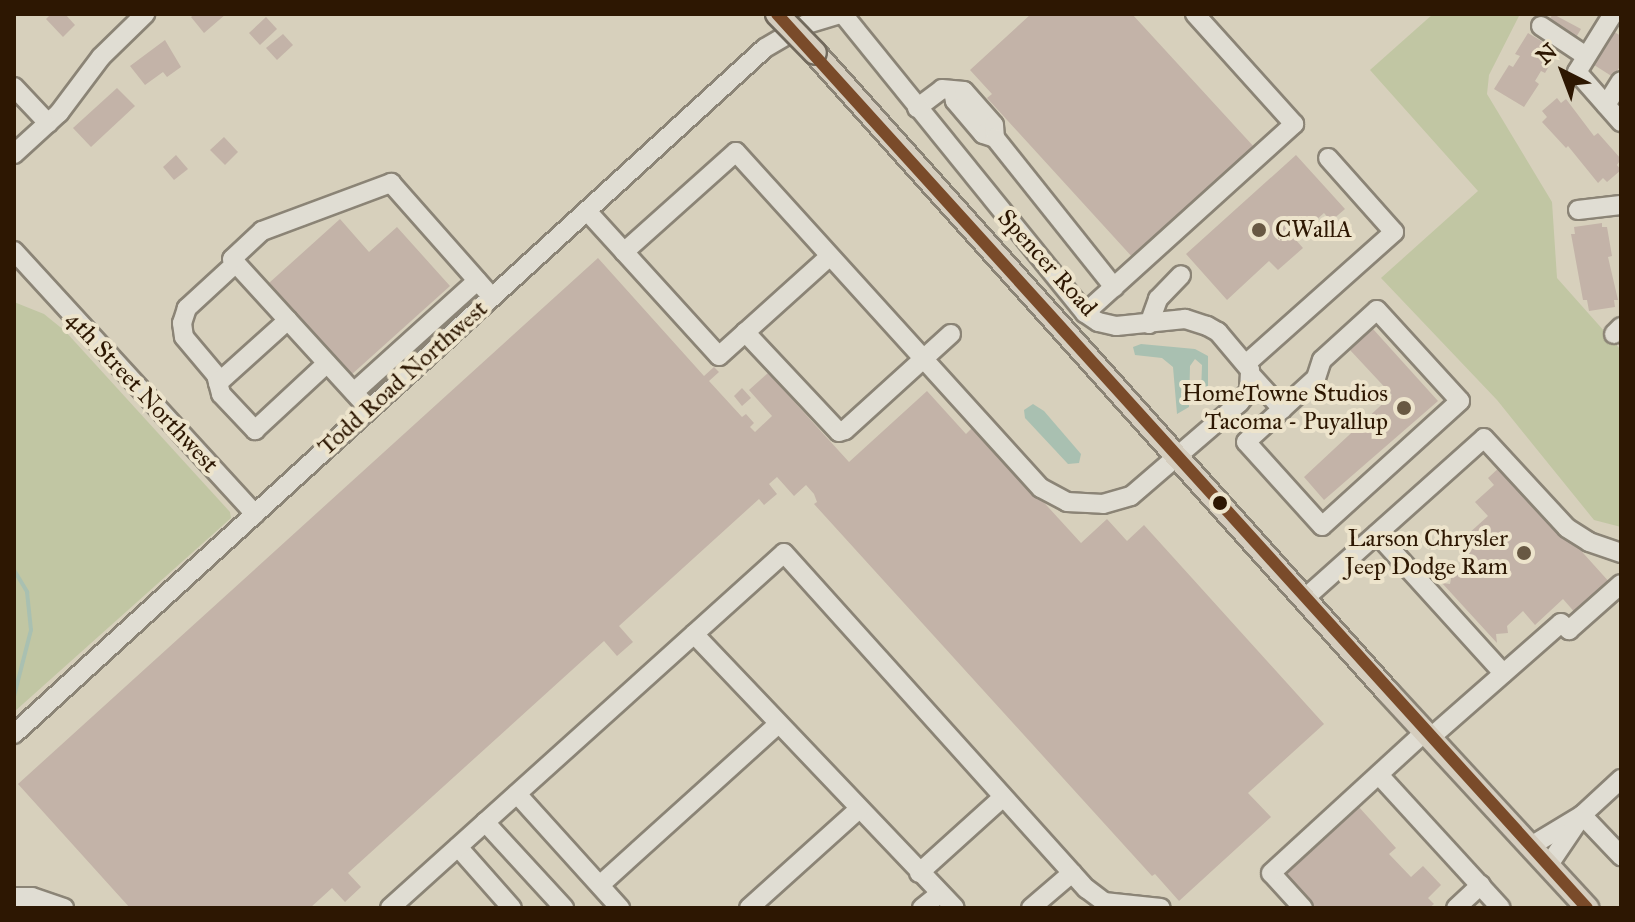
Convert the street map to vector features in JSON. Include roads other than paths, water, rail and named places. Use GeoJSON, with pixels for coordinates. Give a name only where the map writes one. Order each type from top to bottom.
{"type":"FeatureCollection","features":[{"type":"Feature","properties":{"kind":"main road"},"geometry":{"type":"LineString","coordinates":[[777,14],[1427,735],[1587,908]]}},
{"type":"Feature","properties":{"kind":"main road"},"geometry":{"type":"LineString","coordinates":[[1552,870],[1573,908]]}},
{"type":"Feature","properties":{"kind":"street"},"geometry":{"type":"LineString","coordinates":[[14,154],[67,104],[101,57],[145,14]]}},
{"type":"Feature","properties":{"kind":"street","name":"Todd Road Northwest"},"geometry":{"type":"LineString","coordinates":[[14,734],[765,48],[797,29],[842,14]]}},
{"type":"Feature","properties":{"kind":"street","name":"Spencer Road"},"geometry":{"type":"LineString","coordinates":[[842,14],[1085,313],[1108,325],[1185,319],[1207,326],[1282,409]]}},
{"type":"Feature","properties":{"kind":"street"},"geometry":{"type":"LineString","coordinates":[[1085,313],[1294,124],[1195,14]]}},
{"type":"Feature","properties":{"kind":"street"},"geometry":{"type":"LineString","coordinates":[[1613,14],[1577,72],[1621,122]]}},
{"type":"Feature","properties":{"kind":"street"},"geometry":{"type":"LineString","coordinates":[[1541,26],[1586,56]]}},
{"type":"Feature","properties":{"kind":"street"},"geometry":{"type":"LineString","coordinates":[[1606,105],[1621,81]]}},
{"type":"Feature","properties":{"kind":"street"},"geometry":{"type":"LineString","coordinates":[[14,87],[48,123]]}},
{"type":"Feature","properties":{"kind":"street"},"geometry":{"type":"LineString","coordinates":[[917,108],[938,91],[953,91],[955,101],[983,134],[995,138],[1114,287]]}},
{"type":"Feature","properties":{"kind":"street"},"geometry":{"type":"LineString","coordinates":[[624,252],[736,152],[1041,488],[1057,499],[1076,504],[1117,501],[1144,487],[1239,403],[1249,391],[1249,370],[1394,232],[1328,158]]}},
{"type":"Feature","properties":{"kind":"street"},"geometry":{"type":"LineString","coordinates":[[369,409],[232,259],[271,226],[391,183],[492,297]]}},
{"type":"Feature","properties":{"kind":"street"},"geometry":{"type":"LineString","coordinates":[[1578,210],[1621,205]]}},
{"type":"Feature","properties":{"kind":"street"},"geometry":{"type":"LineString","coordinates":[[587,211],[719,356],[830,256]]}},
{"type":"Feature","properties":{"kind":"street","name":"4th Street Northwest"},"geometry":{"type":"LineString","coordinates":[[14,251],[255,514]]}},
{"type":"Feature","properties":{"kind":"street"},"geometry":{"type":"LineString","coordinates":[[236,263],[187,308],[182,323],[187,342],[216,375],[221,394],[255,430],[327,363]]}},
{"type":"Feature","properties":{"kind":"street"},"geometry":{"type":"LineString","coordinates":[[1149,324],[1158,299],[1181,275]]}},
{"type":"Feature","properties":{"kind":"street"},"geometry":{"type":"LineString","coordinates":[[354,392],[477,281]]}},
{"type":"Feature","properties":{"kind":"street"},"geometry":{"type":"LineString","coordinates":[[1377,310],[1460,401],[1322,526],[1246,442],[1282,409],[1316,378],[1322,360],[1377,310]]}},
{"type":"Feature","properties":{"kind":"street"},"geometry":{"type":"LineString","coordinates":[[218,383],[288,320]]}},
{"type":"Feature","properties":{"kind":"street"},"geometry":{"type":"LineString","coordinates":[[745,332],[839,432],[845,430],[951,334]]}},
{"type":"Feature","properties":{"kind":"street"},"geometry":{"type":"LineString","coordinates":[[1304,599],[1484,438],[1567,528],[1589,542],[1621,554]]}},
{"type":"Feature","properties":{"kind":"street"},"geometry":{"type":"LineString","coordinates":[[1377,534],[1503,673]]}},
{"type":"Feature","properties":{"kind":"street"},"geometry":{"type":"LineString","coordinates":[[390,908],[784,553],[1072,873],[1104,902],[1161,908]]}},
{"type":"Feature","properties":{"kind":"street"},"geometry":{"type":"LineString","coordinates":[[1303,908],[1271,873],[1379,775],[1561,623],[1569,630],[1621,584]]}},
{"type":"Feature","properties":{"kind":"street"},"geometry":{"type":"LineString","coordinates":[[694,634],[955,908]]}},
{"type":"Feature","properties":{"kind":"street"},"geometry":{"type":"LineString","coordinates":[[600,885],[778,724]]}},
{"type":"Feature","properties":{"kind":"street"},"geometry":{"type":"LineString","coordinates":[[1379,775],[1501,908]]}},
{"type":"Feature","properties":{"kind":"street"},"geometry":{"type":"LineString","coordinates":[[1531,846],[1582,815],[1621,779]]}},
{"type":"Feature","properties":{"kind":"street"},"geometry":{"type":"LineString","coordinates":[[517,794],[620,908]]}},
{"type":"Feature","properties":{"kind":"street"},"geometry":{"type":"LineString","coordinates":[[919,873],[1003,797]]}},
{"type":"Feature","properties":{"kind":"street"},"geometry":{"type":"LineString","coordinates":[[749,908],[859,809]]}},
{"type":"Feature","properties":{"kind":"street"},"geometry":{"type":"LineString","coordinates":[[1582,815],[1621,856]]}},
{"type":"Feature","properties":{"kind":"street"},"geometry":{"type":"LineString","coordinates":[[1552,870],[1582,815]]}},
{"type":"Feature","properties":{"kind":"street"},"geometry":{"type":"LineString","coordinates":[[485,822],[564,908]]}},
{"type":"Feature","properties":{"kind":"street"},"geometry":{"type":"LineString","coordinates":[[458,847],[512,908]]}},
{"type":"Feature","properties":{"kind":"street"},"geometry":{"type":"LineString","coordinates":[[1031,908],[1072,873]]}},
{"type":"Feature","properties":{"kind":"street"},"geometry":{"type":"LineString","coordinates":[[1456,908],[1481,885]]}},
{"type":"Feature","properties":{"kind":"street"},"geometry":{"type":"LineString","coordinates":[[922,908],[939,894]]}},
{"type":"Feature","properties":{"kind":"street"},"geometry":{"type":"LineString","coordinates":[[14,897],[32,897],[64,908]]}},
{"type":"Feature","properties":{"kind":"waterway"},"geometry":{"type":"LineString","coordinates":[[14,570],[27,592],[31,630],[14,696]]}},
{"type":"Feature","properties":{"kind":"place","name":"CWallA"},"geometry":{"type":"Point","coordinates":[1259,230]}},
{"type":"Feature","properties":{"kind":"place","name":"HomeTowne Studios Tacoma - Puyallup"},"geometry":{"type":"Point","coordinates":[1404,408]}},
{"type":"Feature","properties":{"kind":"place","name":"Larson Chrysler Jeep Dodge Ram"},"geometry":{"type":"Point","coordinates":[1524,553]}}]}
